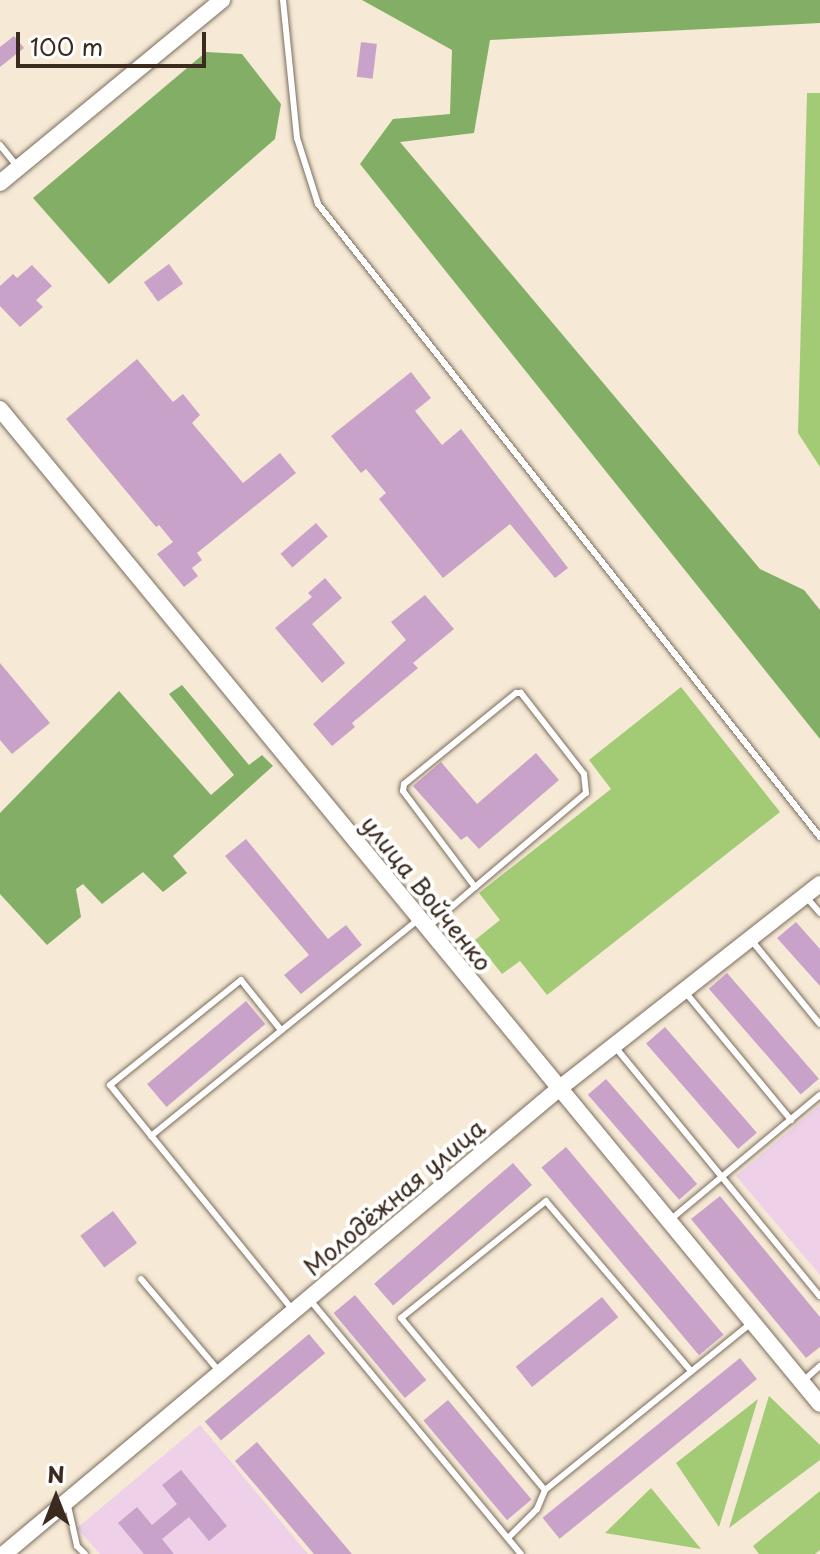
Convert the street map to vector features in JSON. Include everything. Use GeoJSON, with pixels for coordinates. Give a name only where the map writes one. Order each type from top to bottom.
{"type":"FeatureCollection","features":[{"type":"Feature","properties":{"kind":"main road"},"geometry":{"type":"LineString","coordinates":[[0,183],[222,0]]}},
{"type":"Feature","properties":{"kind":"main road","name":"улица Войченко"},"geometry":{"type":"LineString","coordinates":[[0,409],[422,925],[561,1087],[820,1404]]}},
{"type":"Feature","properties":{"kind":"main road","name":"Молодёжная улица"},"geometry":{"type":"LineString","coordinates":[[4,1554],[561,1087],[820,884]]}},
{"type":"Feature","properties":{"kind":"lane"},"geometry":{"type":"LineString","coordinates":[[283,0],[297,138],[318,204],[820,837]]}},
{"type":"Feature","properties":{"kind":"lane"},"geometry":{"type":"LineString","coordinates":[[0,145],[19,168]]}},
{"type":"Feature","properties":{"kind":"lane"},"geometry":{"type":"LineString","coordinates":[[151,1136],[281,1030],[475,887],[586,793],[588,785],[572,758],[521,693],[516,693],[404,784],[403,791],[475,887]]}},
{"type":"Feature","properties":{"kind":"lane"},"geometry":{"type":"LineString","coordinates":[[805,896],[820,913]]}},
{"type":"Feature","properties":{"kind":"lane"},"geometry":{"type":"LineString","coordinates":[[750,938],[820,1024]]}},
{"type":"Feature","properties":{"kind":"lane"},"geometry":{"type":"LineString","coordinates":[[281,1030],[241,980],[110,1085],[295,1313]]}},
{"type":"Feature","properties":{"kind":"lane"},"geometry":{"type":"LineString","coordinates":[[684,990],[791,1120]]}},
{"type":"Feature","properties":{"kind":"lane"},"geometry":{"type":"LineString","coordinates":[[613,1045],[820,1296]]}},
{"type":"Feature","properties":{"kind":"lane"},"geometry":{"type":"LineString","coordinates":[[670,1220],[820,1095]]}},
{"type":"Feature","properties":{"kind":"lane"},"geometry":{"type":"LineString","coordinates":[[545,1490],[401,1318],[413,1308],[546,1201],[691,1371]]}},
{"type":"Feature","properties":{"kind":"lane"},"geometry":{"type":"LineString","coordinates":[[141,1279],[221,1374]]}},
{"type":"Feature","properties":{"kind":"lane"},"geometry":{"type":"LineString","coordinates":[[310,1300],[521,1554]]}},
{"type":"Feature","properties":{"kind":"lane"},"geometry":{"type":"LineString","coordinates":[[508,1538],[537,1509],[545,1490],[753,1322]]}},
{"type":"Feature","properties":{"kind":"lane"},"geometry":{"type":"LineString","coordinates":[[802,1382],[820,1366]]}},
{"type":"Feature","properties":{"kind":"lane"},"geometry":{"type":"LineString","coordinates":[[67,1502],[77,1546],[85,1554]]}},
{"type":"Feature","properties":{"kind":"shaded area"},"geometry":{"type":"Polygon","coordinates":[[[820,1105],[820,1275],[736,1176],[820,1105]]]}},
{"type":"Feature","properties":{"kind":"shaded area"},"geometry":{"type":"Polygon","coordinates":[[[200,1425],[308,1554],[100,1554],[77,1528],[200,1425]]]}},
{"type":"Feature","properties":{"kind":"green space"},"geometry":{"type":"Polygon","coordinates":[[[362,0],[820,0],[820,23],[490,40],[474,133],[400,142],[760,569],[804,590],[820,610],[820,739],[360,164],[393,119],[450,114],[452,50],[362,0]]]}},
{"type":"Feature","properties":{"kind":"green space"},"geometry":{"type":"Polygon","coordinates":[[[206,52],[242,54],[281,104],[275,139],[109,284],[33,198],[206,52]]]}},
{"type":"Feature","properties":{"kind":"green space"},"geometry":{"type":"Polygon","coordinates":[[[807,93],[820,93],[820,467],[798,433],[807,93]]]}},
{"type":"Feature","properties":{"kind":"green space"},"geometry":{"type":"Polygon","coordinates":[[[182,685],[249,765],[262,755],[273,766],[173,856],[187,873],[163,892],[143,872],[102,904],[83,884],[76,889],[81,917],[47,945],[0,894],[0,813],[119,691],[211,795],[234,775],[169,694],[182,685]]]}},
{"type":"Feature","properties":{"kind":"green space"},"geometry":{"type":"Polygon","coordinates":[[[681,687],[780,812],[547,995],[520,961],[502,974],[475,940],[500,920],[479,893],[611,789],[589,760],[681,687]]]}},
{"type":"Feature","properties":{"kind":"green space"},"geometry":{"type":"Polygon","coordinates":[[[769,1396],[820,1445],[820,1460],[729,1528],[769,1396]]]}},
{"type":"Feature","properties":{"kind":"green space"},"geometry":{"type":"Polygon","coordinates":[[[758,1399],[719,1527],[676,1463],[758,1399]]]}},
{"type":"Feature","properties":{"kind":"green space"},"geometry":{"type":"Polygon","coordinates":[[[651,1488],[701,1549],[605,1533],[651,1488]]]}},
{"type":"Feature","properties":{"kind":"green space"},"geometry":{"type":"Polygon","coordinates":[[[820,1491],[820,1550],[815,1554],[759,1554],[753,1546],[820,1491]]]}},
{"type":"Feature","properties":{"kind":"building"},"geometry":{"type":"Polygon","coordinates":[[[14,36],[24,48],[0,67],[0,47],[14,36]]]}},
{"type":"Feature","properties":{"kind":"building"},"geometry":{"type":"Polygon","coordinates":[[[361,42],[377,44],[373,79],[357,77],[361,42]]]}},
{"type":"Feature","properties":{"kind":"building"},"geometry":{"type":"Polygon","coordinates":[[[169,264],[183,283],[158,302],[144,282],[169,264]]]}},
{"type":"Feature","properties":{"kind":"building"},"geometry":{"type":"Polygon","coordinates":[[[32,265],[52,286],[36,300],[43,307],[20,327],[0,306],[0,286],[13,274],[17,278],[32,265]]]}},
{"type":"Feature","properties":{"kind":"building"},"geometry":{"type":"Polygon","coordinates":[[[137,359],[173,402],[183,394],[200,415],[192,423],[243,483],[280,453],[296,473],[197,553],[202,560],[192,568],[198,576],[184,587],[157,554],[173,542],[159,525],[156,527],[66,419],[137,359]]]}},
{"type":"Feature","properties":{"kind":"building"},"geometry":{"type":"Polygon","coordinates":[[[411,372],[431,398],[415,411],[442,445],[461,429],[568,568],[555,578],[510,524],[443,578],[379,499],[386,493],[366,469],[361,473],[331,436],[411,372]]]}},
{"type":"Feature","properties":{"kind":"building"},"geometry":{"type":"Polygon","coordinates":[[[316,523],[328,537],[292,567],[281,554],[316,523]]]}},
{"type":"Feature","properties":{"kind":"building"},"geometry":{"type":"Polygon","coordinates":[[[325,578],[342,598],[312,624],[345,663],[322,683],[275,628],[312,597],[308,593],[325,578]]]}},
{"type":"Feature","properties":{"kind":"building"},"geometry":{"type":"Polygon","coordinates":[[[425,595],[454,629],[413,663],[418,668],[352,723],[355,727],[332,746],[313,724],[406,640],[391,622],[425,595]]]}},
{"type":"Feature","properties":{"kind":"building"},"geometry":{"type":"Polygon","coordinates":[[[0,663],[50,723],[12,754],[0,740],[0,663]]]}},
{"type":"Feature","properties":{"kind":"building"},"geometry":{"type":"Polygon","coordinates":[[[536,753],[559,780],[479,849],[467,836],[461,840],[413,786],[441,762],[477,804],[536,753]]]}},
{"type":"Feature","properties":{"kind":"building"},"geometry":{"type":"Polygon","coordinates":[[[246,839],[328,939],[346,925],[362,945],[301,994],[284,975],[309,955],[225,856],[246,839]]]}},
{"type":"Feature","properties":{"kind":"building"},"geometry":{"type":"Polygon","coordinates":[[[796,922],[820,949],[820,986],[777,938],[796,922]]]}},
{"type":"Feature","properties":{"kind":"building"},"geometry":{"type":"Polygon","coordinates":[[[727,973],[819,1079],[801,1094],[709,989],[727,973]]]}},
{"type":"Feature","properties":{"kind":"building"},"geometry":{"type":"Polygon","coordinates":[[[246,1001],[265,1024],[166,1107],[147,1084],[246,1001]]]}},
{"type":"Feature","properties":{"kind":"building"},"geometry":{"type":"Polygon","coordinates":[[[665,1027],[757,1133],[738,1149],[646,1043],[665,1027]]]}},
{"type":"Feature","properties":{"kind":"building"},"geometry":{"type":"Polygon","coordinates":[[[606,1079],[697,1184],[679,1200],[588,1095],[606,1079]]]}},
{"type":"Feature","properties":{"kind":"building"},"geometry":{"type":"Polygon","coordinates":[[[566,1147],[723,1335],[699,1355],[541,1168],[566,1147]]]}},
{"type":"Feature","properties":{"kind":"building"},"geometry":{"type":"Polygon","coordinates":[[[513,1163],[532,1185],[393,1306],[374,1284],[513,1163]]]}},
{"type":"Feature","properties":{"kind":"building"},"geometry":{"type":"Polygon","coordinates":[[[720,1196],[820,1317],[820,1347],[806,1358],[691,1219],[720,1196]]]}},
{"type":"Feature","properties":{"kind":"building"},"geometry":{"type":"Polygon","coordinates":[[[113,1211],[137,1243],[104,1268],[80,1236],[113,1211]]]}},
{"type":"Feature","properties":{"kind":"building"},"geometry":{"type":"Polygon","coordinates":[[[355,1295],[426,1380],[405,1398],[334,1313],[355,1295]]]}},
{"type":"Feature","properties":{"kind":"building"},"geometry":{"type":"Polygon","coordinates":[[[602,1297],[618,1317],[532,1387],[516,1367],[602,1297]]]}},
{"type":"Feature","properties":{"kind":"building"},"geometry":{"type":"Polygon","coordinates":[[[309,1334],[325,1353],[221,1441],[205,1421],[309,1334]]]}},
{"type":"Feature","properties":{"kind":"building"},"geometry":{"type":"Polygon","coordinates":[[[740,1358],[757,1379],[560,1539],[543,1518],[740,1358]]]}},
{"type":"Feature","properties":{"kind":"building"},"geometry":{"type":"Polygon","coordinates":[[[448,1400],[532,1500],[507,1520],[423,1421],[448,1400]]]}},
{"type":"Feature","properties":{"kind":"building"},"geometry":{"type":"Polygon","coordinates":[[[257,1442],[352,1554],[314,1554],[235,1461],[257,1442]]]}},
{"type":"Feature","properties":{"kind":"building"},"geometry":{"type":"Polygon","coordinates":[[[181,1470],[227,1526],[209,1541],[189,1517],[162,1539],[174,1554],[144,1554],[118,1523],[137,1507],[152,1525],[177,1504],[162,1485],[181,1470]]]}}]}
